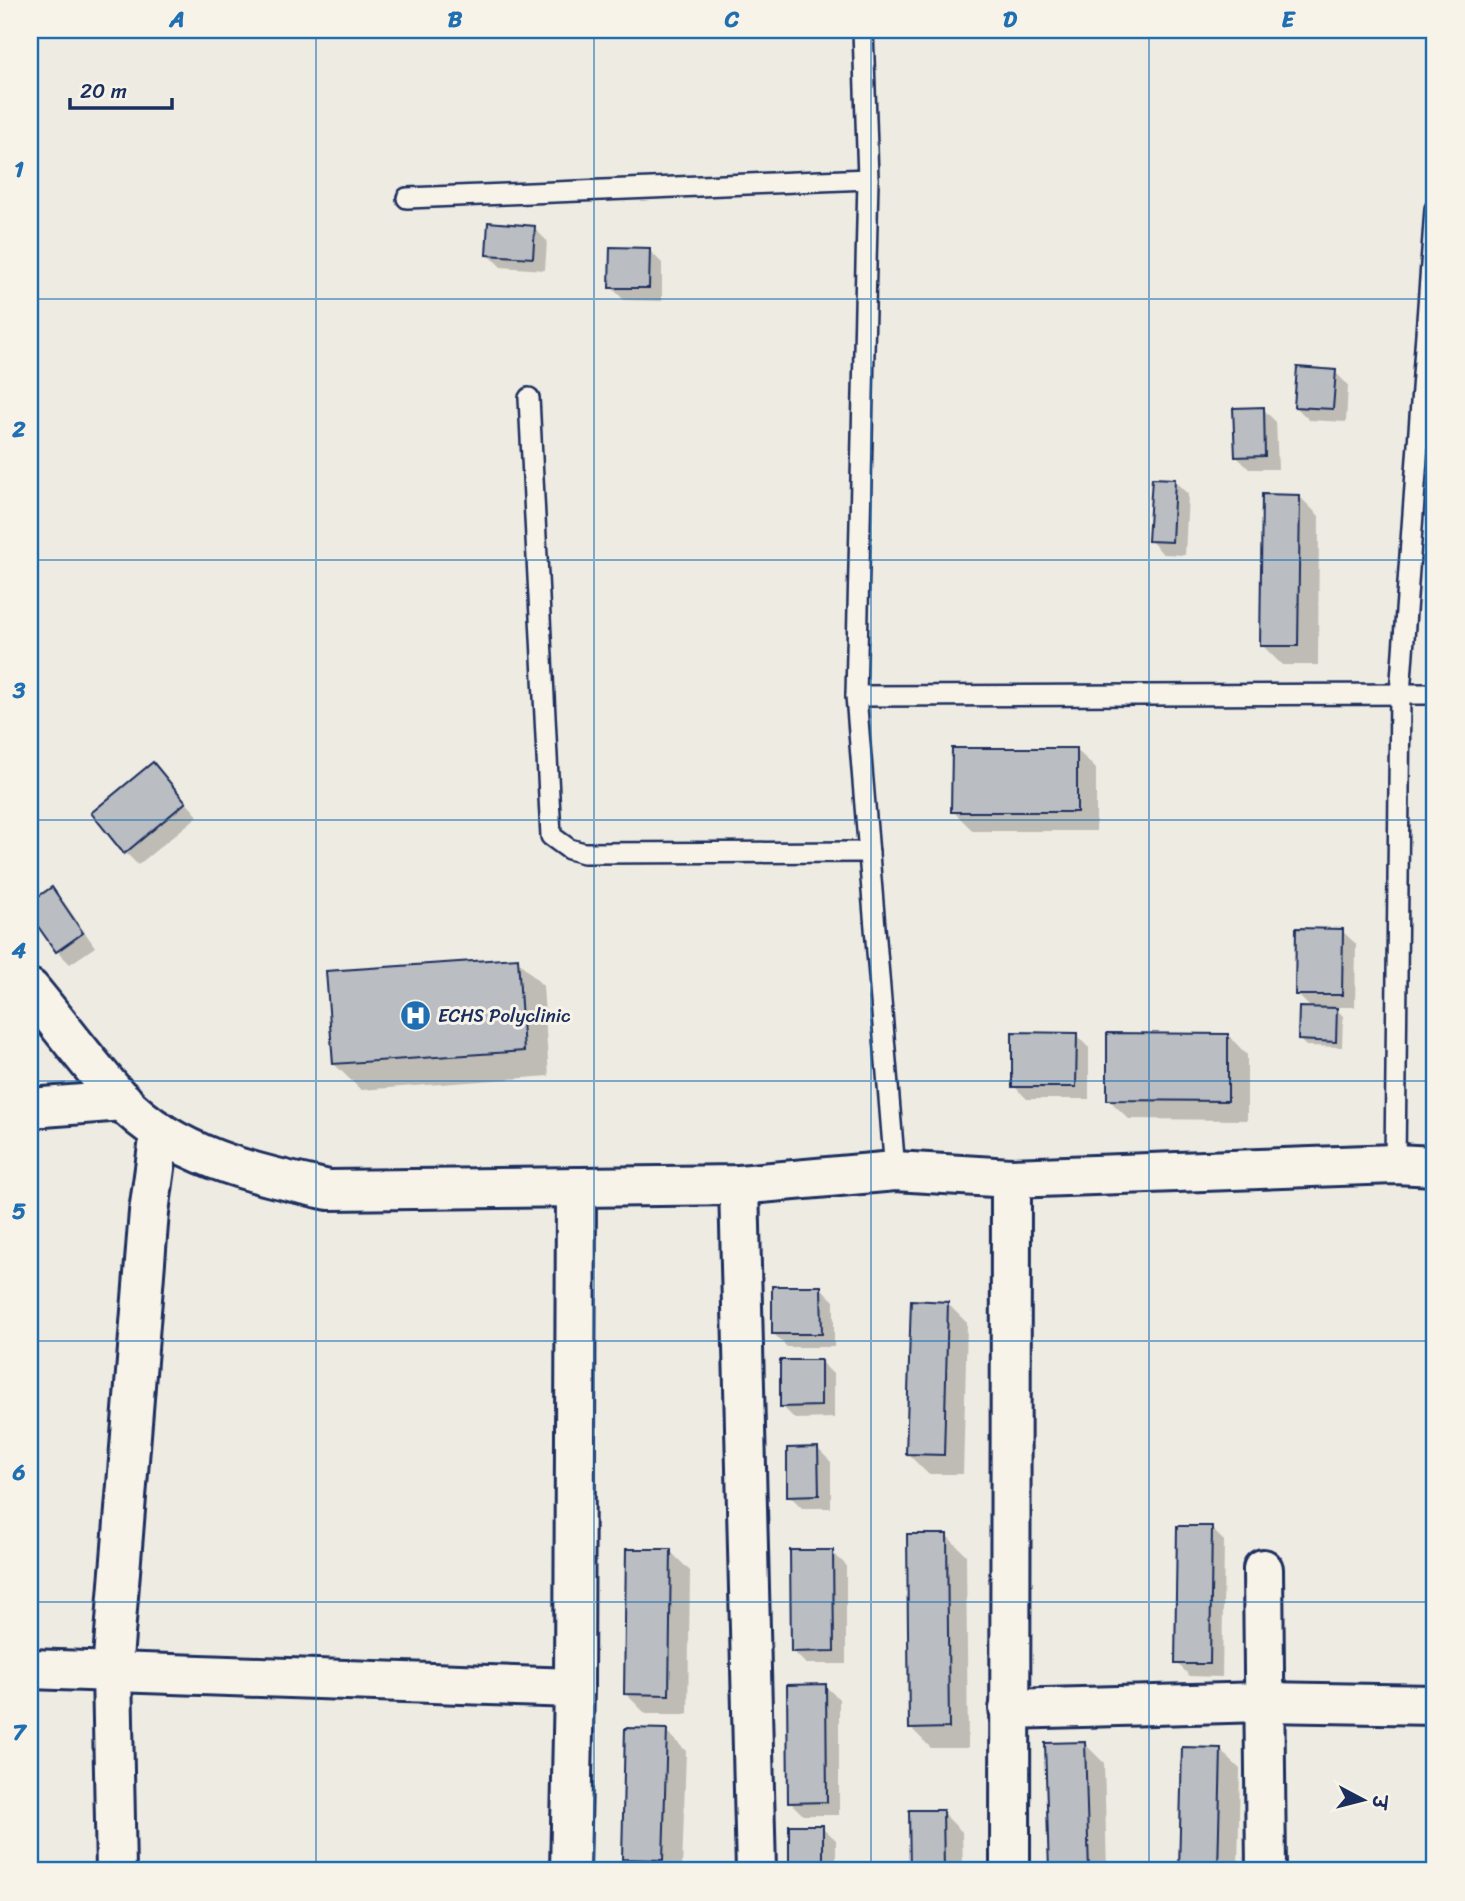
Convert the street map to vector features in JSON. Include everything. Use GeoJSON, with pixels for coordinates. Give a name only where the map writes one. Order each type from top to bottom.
{"type":"FeatureCollection","features":[{"type":"Feature","properties":{"kind":"street"},"geometry":{"type":"LineString","coordinates":[[30,989],[123,1101],[160,1132],[205,1156],[265,1176],[328,1191],[739,1185],[895,1171],[1011,1178],[1395,1164],[1435,1166]]}},
{"type":"Feature","properties":{"kind":"street"},"geometry":{"type":"LineString","coordinates":[[30,1108],[123,1101]]}},
{"type":"Feature","properties":{"kind":"street"},"geometry":{"type":"LineString","coordinates":[[116,1871],[112,1671],[149,1212],[160,1132]]}},
{"type":"Feature","properties":{"kind":"street"},"geometry":{"type":"LineString","coordinates":[[1010,1871],[1011,1178]]}},
{"type":"Feature","properties":{"kind":"street"},"geometry":{"type":"LineString","coordinates":[[739,1185],[756,1871]]}},
{"type":"Feature","properties":{"kind":"street"},"geometry":{"type":"LineString","coordinates":[[570,1871],[574,1688],[576,1187]]}},
{"type":"Feature","properties":{"kind":"street"},"geometry":{"type":"LineString","coordinates":[[1263,1569],[1266,1871]]}},
{"type":"Feature","properties":{"kind":"street"},"geometry":{"type":"LineString","coordinates":[[30,1669],[574,1688]]}},
{"type":"Feature","properties":{"kind":"street"},"geometry":{"type":"LineString","coordinates":[[1009,1709],[1264,1702],[1435,1704]]}},
{"type":"Feature","properties":{"kind":"lane"},"geometry":{"type":"LineString","coordinates":[[863,30],[868,178],[856,696],[895,1171]]}},
{"type":"Feature","properties":{"kind":"lane"},"geometry":{"type":"LineString","coordinates":[[407,198],[868,178]]}},
{"type":"Feature","properties":{"kind":"lane"},"geometry":{"type":"LineString","coordinates":[[1395,1164],[1400,694],[1435,209]]}},
{"type":"Feature","properties":{"kind":"lane"},"geometry":{"type":"LineString","coordinates":[[529,398],[551,836],[569,849],[584,852],[869,852]]}},
{"type":"Feature","properties":{"kind":"lane"},"geometry":{"type":"LineString","coordinates":[[856,696],[1435,694]]}},
{"type":"Feature","properties":{"kind":"building"},"geometry":{"type":"Polygon","coordinates":[[[488,222],[535,226],[533,258],[486,255],[488,222]]]}},
{"type":"Feature","properties":{"kind":"building"},"geometry":{"type":"Polygon","coordinates":[[[610,247],[650,248],[649,288],[609,288],[610,247]]]}},
{"type":"Feature","properties":{"kind":"building"},"geometry":{"type":"Polygon","coordinates":[[[1297,367],[1336,370],[1333,409],[1294,407],[1297,367]]]}},
{"type":"Feature","properties":{"kind":"building"},"geometry":{"type":"Polygon","coordinates":[[[1264,407],[1265,456],[1235,457],[1233,408],[1264,407]]]}},
{"type":"Feature","properties":{"kind":"building"},"geometry":{"type":"Polygon","coordinates":[[[1152,478],[1175,479],[1172,542],[1148,541],[1152,478]]]}},
{"type":"Feature","properties":{"kind":"building"},"geometry":{"type":"Polygon","coordinates":[[[1262,494],[1300,495],[1298,646],[1260,646],[1262,494]]]}},
{"type":"Feature","properties":{"kind":"building"},"geometry":{"type":"Polygon","coordinates":[[[952,748],[1077,748],[1077,812],[951,812],[952,748]]]}},
{"type":"Feature","properties":{"kind":"building"},"geometry":{"type":"Polygon","coordinates":[[[153,762],[186,802],[124,854],[91,813],[153,762]]]}},
{"type":"Feature","properties":{"kind":"building"},"geometry":{"type":"Polygon","coordinates":[[[52,887],[83,933],[56,952],[30,915],[30,902],[52,887]]]}},
{"type":"Feature","properties":{"kind":"building"},"geometry":{"type":"Polygon","coordinates":[[[1296,928],[1343,929],[1342,995],[1295,995],[1296,928]]]}},
{"type":"Feature","properties":{"kind":"building"},"geometry":{"type":"Polygon","coordinates":[[[518,958],[524,1051],[333,1064],[326,971],[518,958]]]}},
{"type":"Feature","properties":{"kind":"building"},"geometry":{"type":"Polygon","coordinates":[[[1299,1007],[1337,1008],[1336,1042],[1298,1040],[1299,1007]]]}},
{"type":"Feature","properties":{"kind":"building"},"geometry":{"type":"Polygon","coordinates":[[[1012,1032],[1077,1033],[1076,1087],[1012,1087],[1012,1032]]]}},
{"type":"Feature","properties":{"kind":"building"},"geometry":{"type":"Polygon","coordinates":[[[1107,1033],[1228,1034],[1228,1101],[1107,1100],[1107,1033]]]}},
{"type":"Feature","properties":{"kind":"building"},"geometry":{"type":"Polygon","coordinates":[[[772,1286],[821,1286],[822,1334],[772,1334],[772,1286]]]}},
{"type":"Feature","properties":{"kind":"building"},"geometry":{"type":"Polygon","coordinates":[[[911,1300],[948,1302],[944,1455],[906,1454],[911,1300]]]}},
{"type":"Feature","properties":{"kind":"building"},"geometry":{"type":"Polygon","coordinates":[[[780,1360],[821,1360],[821,1406],[780,1407],[780,1360]]]}},
{"type":"Feature","properties":{"kind":"building"},"geometry":{"type":"Polygon","coordinates":[[[818,1447],[819,1495],[787,1496],[787,1448],[818,1447]]]}},
{"type":"Feature","properties":{"kind":"building"},"geometry":{"type":"Polygon","coordinates":[[[1177,1526],[1212,1526],[1210,1664],[1175,1664],[1177,1526]]]}},
{"type":"Feature","properties":{"kind":"building"},"geometry":{"type":"Polygon","coordinates":[[[907,1534],[947,1534],[949,1728],[909,1729],[907,1534]]]}},
{"type":"Feature","properties":{"kind":"building"},"geometry":{"type":"Polygon","coordinates":[[[626,1549],[671,1549],[669,1695],[624,1694],[626,1549]]]}},
{"type":"Feature","properties":{"kind":"building"},"geometry":{"type":"Polygon","coordinates":[[[790,1550],[833,1550],[834,1651],[791,1652],[790,1550]]]}},
{"type":"Feature","properties":{"kind":"building"},"geometry":{"type":"Polygon","coordinates":[[[826,1684],[827,1802],[788,1803],[787,1685],[826,1684]]]}},
{"type":"Feature","properties":{"kind":"building"},"geometry":{"type":"Polygon","coordinates":[[[625,1728],[667,1729],[663,1860],[622,1859],[625,1728]]]}},
{"type":"Feature","properties":{"kind":"building"},"geometry":{"type":"Polygon","coordinates":[[[1085,1742],[1089,1871],[1049,1871],[1045,1743],[1085,1742]]]}},
{"type":"Feature","properties":{"kind":"building"},"geometry":{"type":"Polygon","coordinates":[[[1182,1747],[1221,1748],[1218,1871],[1179,1871],[1182,1747]]]}},
{"type":"Feature","properties":{"kind":"building"},"geometry":{"type":"Polygon","coordinates":[[[909,1810],[943,1810],[944,1871],[910,1871],[909,1810]]]}},
{"type":"Feature","properties":{"kind":"building"},"geometry":{"type":"Polygon","coordinates":[[[789,1825],[823,1825],[823,1871],[789,1871],[789,1825]]]}},
{"type":"Feature","properties":{"kind":"place","name":"ECHS Polyclinic"},"geometry":{"type":"Point","coordinates":[415,1015]}}]}
